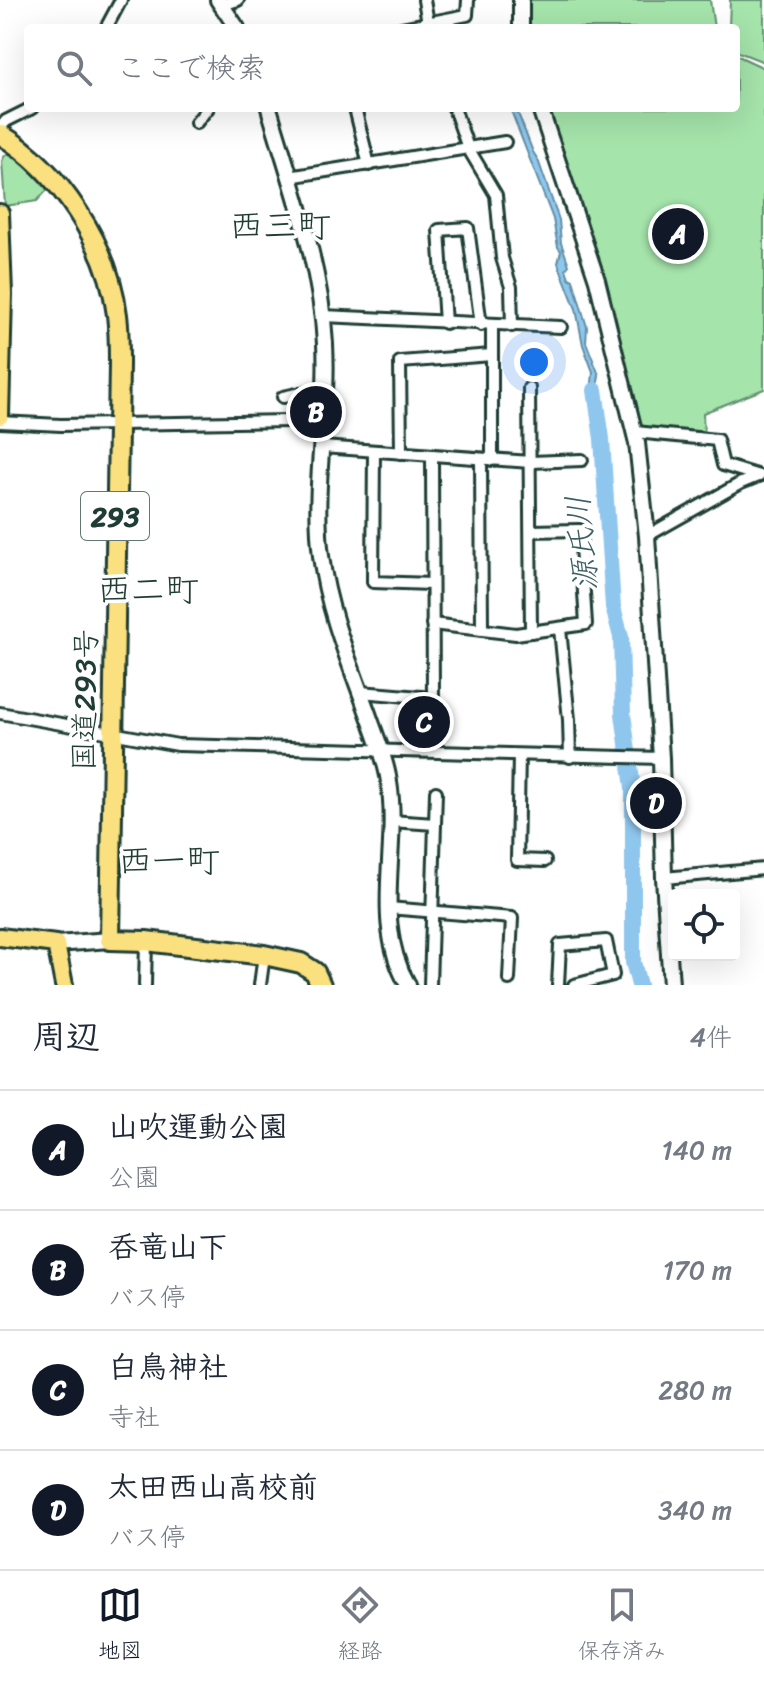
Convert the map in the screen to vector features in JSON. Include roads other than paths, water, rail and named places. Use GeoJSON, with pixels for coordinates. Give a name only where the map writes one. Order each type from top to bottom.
{"type":"FeatureCollection","features":[{"type":"Feature","properties":{"kind":"highway","name":"国道293号"},"geometry":{"type":"LineString","coordinates":[[0,131],[30,155],[51,178],[81,221],[106,268],[117,313],[110,940]]}},
{"type":"Feature","properties":{"kind":"highway"},"geometry":{"type":"LineString","coordinates":[[110,940],[146,941],[264,955],[301,963],[315,972],[321,985]]}},
{"type":"Feature","properties":{"kind":"main road"},"geometry":{"type":"LineString","coordinates":[[0,213],[3,294],[0,416]]}},
{"type":"Feature","properties":{"kind":"main road"},"geometry":{"type":"LineString","coordinates":[[0,937],[56,944],[64,985]]}},
{"type":"Feature","properties":{"kind":"street"},"geometry":{"type":"LineString","coordinates":[[108,24],[121,0]]}},
{"type":"Feature","properties":{"kind":"street"},"geometry":{"type":"LineString","coordinates":[[234,24],[220,3],[238,0]]}},
{"type":"Feature","properties":{"kind":"street"},"geometry":{"type":"LineString","coordinates":[[424,0],[429,24]]}},
{"type":"Feature","properties":{"kind":"street"},"geometry":{"type":"LineString","coordinates":[[436,24],[467,15],[468,0]]}},
{"type":"Feature","properties":{"kind":"street"},"geometry":{"type":"LineString","coordinates":[[521,0],[521,24]]}},
{"type":"Feature","properties":{"kind":"street"},"geometry":{"type":"LineString","coordinates":[[0,131],[6,121],[24,112]]}},
{"type":"Feature","properties":{"kind":"street"},"geometry":{"type":"LineString","coordinates":[[196,123],[205,112]]}},
{"type":"Feature","properties":{"kind":"street"},"geometry":{"type":"LineString","coordinates":[[270,112],[315,272],[323,316],[325,388],[321,556],[337,626],[381,749],[390,785],[388,908],[393,953],[408,985]]}},
{"type":"Feature","properties":{"kind":"street"},"geometry":{"type":"LineString","coordinates":[[356,112],[369,165]]}},
{"type":"Feature","properties":{"kind":"street"},"geometry":{"type":"LineString","coordinates":[[455,112],[468,148],[496,195],[502,258],[511,287],[512,326]]}},
{"type":"Feature","properties":{"kind":"street"},"geometry":{"type":"LineString","coordinates":[[541,112],[597,280],[635,432],[647,536],[671,985]]}},
{"type":"Feature","properties":{"kind":"street"},"geometry":{"type":"LineString","coordinates":[[289,177],[505,142]]}},
{"type":"Feature","properties":{"kind":"street"},"geometry":{"type":"LineString","coordinates":[[445,323],[439,230],[468,228],[492,355],[482,630]]}},
{"type":"Feature","properties":{"kind":"street"},"geometry":{"type":"LineString","coordinates":[[323,316],[561,327]]}},
{"type":"Feature","properties":{"kind":"street"},"geometry":{"type":"LineString","coordinates":[[401,453],[400,362],[492,355]]}},
{"type":"Feature","properties":{"kind":"street"},"geometry":{"type":"LineString","coordinates":[[283,397],[325,388]]}},
{"type":"Feature","properties":{"kind":"street"},"geometry":{"type":"LineString","coordinates":[[529,388],[531,632]]}},
{"type":"Feature","properties":{"kind":"street"},"geometry":{"type":"LineString","coordinates":[[0,422],[61,425],[289,421]]}},
{"type":"Feature","properties":{"kind":"street"},"geometry":{"type":"LineString","coordinates":[[635,432],[717,440],[723,465],[762,475]]}},
{"type":"Feature","properties":{"kind":"street"},"geometry":{"type":"LineString","coordinates":[[322,447],[486,460],[582,460]]}},
{"type":"Feature","properties":{"kind":"street"},"geometry":{"type":"LineString","coordinates":[[374,451],[373,582],[432,584]]}},
{"type":"Feature","properties":{"kind":"street"},"geometry":{"type":"LineString","coordinates":[[360,692],[433,698],[432,456]]}},
{"type":"Feature","properties":{"kind":"street"},"geometry":{"type":"LineString","coordinates":[[647,536],[741,483],[762,475]]}},
{"type":"Feature","properties":{"kind":"street"},"geometry":{"type":"LineString","coordinates":[[432,624],[516,634],[586,624],[580,530],[531,531]]}},
{"type":"Feature","properties":{"kind":"street"},"geometry":{"type":"LineString","coordinates":[[560,629],[570,757]]}},
{"type":"Feature","properties":{"kind":"street"},"geometry":{"type":"LineString","coordinates":[[0,713],[192,746],[661,758]]}},
{"type":"Feature","properties":{"kind":"street"},"geometry":{"type":"LineString","coordinates":[[519,755],[517,860],[545,861]]}},
{"type":"Feature","properties":{"kind":"street"},"geometry":{"type":"LineString","coordinates":[[430,985],[436,792]]}},
{"type":"Feature","properties":{"kind":"street"},"geometry":{"type":"LineString","coordinates":[[391,821],[435,824]]}},
{"type":"Feature","properties":{"kind":"street"},"geometry":{"type":"LineString","coordinates":[[664,878],[764,869]]}},
{"type":"Feature","properties":{"kind":"street"},"geometry":{"type":"LineString","coordinates":[[388,908],[512,918],[509,979]]}},
{"type":"Feature","properties":{"kind":"street"},"geometry":{"type":"LineString","coordinates":[[56,944],[110,940]]}},
{"type":"Feature","properties":{"kind":"street"},"geometry":{"type":"LineString","coordinates":[[145,985],[146,941]]}},
{"type":"Feature","properties":{"kind":"street"},"geometry":{"type":"LineString","coordinates":[[558,985],[560,945],[606,941],[613,975],[574,985]]}},
{"type":"Feature","properties":{"kind":"street"},"geometry":{"type":"LineString","coordinates":[[260,985],[264,955]]}},
{"type":"Feature","properties":{"kind":"water"},"geometry":{"type":"Polygon","coordinates":[[[512,112],[518,112],[559,220],[561,243],[569,265],[566,269],[573,280],[587,327],[586,342],[599,375],[596,395],[601,409],[594,409],[595,400],[591,393],[593,372],[583,345],[576,309],[558,263],[561,251],[553,219],[512,112]]]}},
{"type":"Feature","properties":{"kind":"waterway","name":"源氏川"},"geometry":{"type":"LineString","coordinates":[[595,390],[602,439],[613,607],[621,637],[623,714],[633,788],[633,962],[639,985]]}},
{"type":"Feature","properties":{"kind":"place","name":"山吹運動公園"},"geometry":{"type":"Point","coordinates":[678,234]}},
{"type":"Feature","properties":{"kind":"place","name":"呑竜山下"},"geometry":{"type":"Point","coordinates":[316,412]}},
{"type":"Feature","properties":{"kind":"place","name":"白鳥神社"},"geometry":{"type":"Point","coordinates":[424,722]}},
{"type":"Feature","properties":{"kind":"place","name":"太田西山高校前"},"geometry":{"type":"Point","coordinates":[656,803]}},
{"type":"Feature","properties":{"kind":"district","name":"西三町"},"geometry":{"type":"Point","coordinates":[280,226]}},
{"type":"Feature","properties":{"kind":"district","name":"西二町"},"geometry":{"type":"Point","coordinates":[148,590]}},
{"type":"Feature","properties":{"kind":"district","name":"西一町"},"geometry":{"type":"Point","coordinates":[169,861]}}]}
